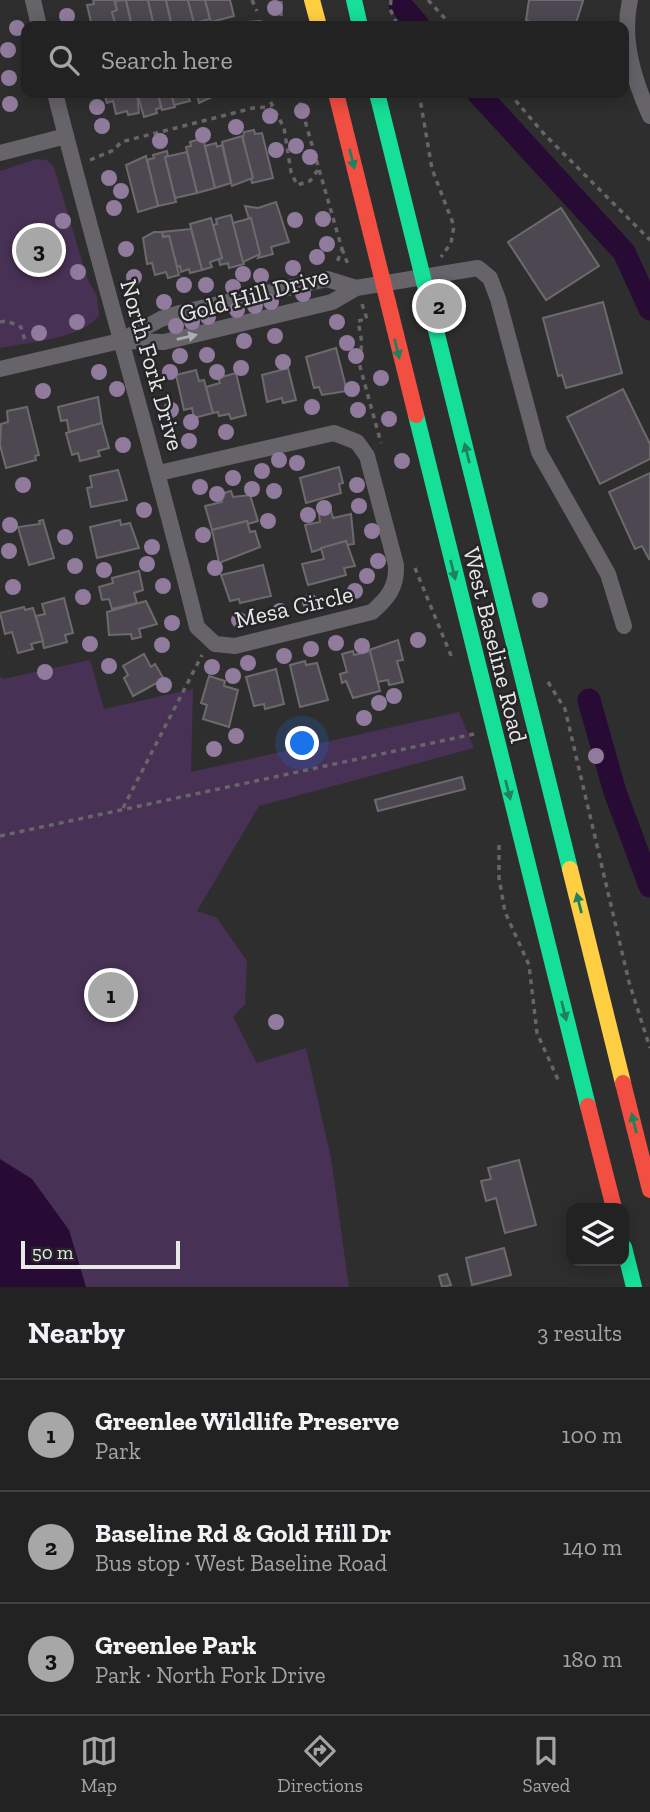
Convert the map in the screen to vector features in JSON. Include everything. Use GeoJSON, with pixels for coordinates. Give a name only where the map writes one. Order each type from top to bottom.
{"type":"FeatureCollection","features":[{"type":"Feature","properties":{"kind":"main road"},"geometry":{"type":"LineString","coordinates":[[313,0],[318,21]]}},
{"type":"Feature","properties":{"kind":"main road"},"geometry":{"type":"LineString","coordinates":[[354,0],[359,21]]}},
{"type":"Feature","properties":{"kind":"main road","name":"West Baseline Road"},"geometry":{"type":"LineString","coordinates":[[337,98],[613,1203]]}},
{"type":"Feature","properties":{"kind":"main road","name":"West Baseline Road"},"geometry":{"type":"LineString","coordinates":[[378,98],[650,1190]]}},
{"type":"Feature","properties":{"kind":"main road"},"geometry":{"type":"LineString","coordinates":[[629,1255],[634,1263],[634,1287]]}},
{"type":"Feature","properties":{"kind":"street"},"geometry":{"type":"LineString","coordinates":[[33,0],[38,21]]}},
{"type":"Feature","properties":{"kind":"street"},"geometry":{"type":"LineString","coordinates":[[629,26],[630,0]]}},
{"type":"Feature","properties":{"kind":"street"},"geometry":{"type":"LineString","coordinates":[[629,55],[636,85],[650,116]]}},
{"type":"Feature","properties":{"kind":"street","name":"North Fork Drive"},"geometry":{"type":"LineString","coordinates":[[56,98],[120,341],[159,473],[197,627],[212,642]]}},
{"type":"Feature","properties":{"kind":"street"},"geometry":{"type":"LineString","coordinates":[[0,153],[66,136]]}},
{"type":"Feature","properties":{"kind":"street","name":"Gold Hill Drive"},"geometry":{"type":"LineString","coordinates":[[0,369],[120,341],[164,342],[332,302],[356,288],[478,268],[490,278],[539,452],[608,574],[624,626]]}},
{"type":"Feature","properties":{"kind":"street","name":"Gold Hill Drive"},"geometry":{"type":"LineString","coordinates":[[120,341],[160,319],[180,313],[327,279],[356,288]]}},
{"type":"Feature","properties":{"kind":"street","name":"Mesa Circle"},"geometry":{"type":"LineString","coordinates":[[159,473],[334,433],[356,442],[367,456],[396,565],[396,576],[389,597],[372,612],[235,646],[212,642]]}},
{"type":"Feature","properties":{"kind":"path"},"geometry":{"type":"LineString","coordinates":[[281,0],[281,21]]}},
{"type":"Feature","properties":{"kind":"path"},"geometry":{"type":"LineString","coordinates":[[391,0],[390,9],[396,21]]}},
{"type":"Feature","properties":{"kind":"path"},"geometry":{"type":"LineString","coordinates":[[428,0],[447,21]]}},
{"type":"Feature","properties":{"kind":"path"},"geometry":{"type":"LineString","coordinates":[[268,98],[284,128],[291,172],[297,185],[310,181],[320,167]]}},
{"type":"Feature","properties":{"kind":"path"},"geometry":{"type":"LineString","coordinates":[[299,98],[342,250],[336,265]]}},
{"type":"Feature","properties":{"kind":"path"},"geometry":{"type":"LineString","coordinates":[[420,98],[432,169],[454,226],[451,243],[440,255],[444,274]]}},
{"type":"Feature","properties":{"kind":"path"},"geometry":{"type":"LineString","coordinates":[[513,98],[545,135],[650,240]]}},
{"type":"Feature","properties":{"kind":"path"},"geometry":{"type":"LineString","coordinates":[[74,165],[105,155],[121,142],[253,108],[271,107]]}},
{"type":"Feature","properties":{"kind":"path"},"geometry":{"type":"LineString","coordinates":[[367,319],[358,321],[362,343],[359,363],[383,449]]}},
{"type":"Feature","properties":{"kind":"path"},"geometry":{"type":"LineString","coordinates":[[0,322],[7,321],[21,327],[30,361]]}},
{"type":"Feature","properties":{"kind":"path"},"geometry":{"type":"LineString","coordinates":[[413,560],[456,667]]}},
{"type":"Feature","properties":{"kind":"path"},"geometry":{"type":"LineString","coordinates":[[123,808],[212,642]]}},
{"type":"Feature","properties":{"kind":"path"},"geometry":{"type":"LineString","coordinates":[[546,673],[549,685],[565,709],[629,982],[650,1048]]}},
{"type":"Feature","properties":{"kind":"path"},"geometry":{"type":"LineString","coordinates":[[470,721],[476,743]]}},
{"type":"Feature","properties":{"kind":"path"},"geometry":{"type":"LineString","coordinates":[[0,836],[493,731]]}},
{"type":"Feature","properties":{"kind":"path"},"geometry":{"type":"LineString","coordinates":[[499,838],[499,878],[505,912],[529,965],[537,1033],[560,1084]]}},
{"type":"Feature","properties":{"kind":"shaded area"},"geometry":{"type":"Polygon","coordinates":[[[36,159],[47,160],[54,167],[87,278],[97,296],[99,315],[91,323],[68,334],[0,348],[0,171],[36,159]]]}},
{"type":"Feature","properties":{"kind":"shaded area"},"geometry":{"type":"Polygon","coordinates":[[[90,660],[104,709],[193,689],[191,772],[459,712],[474,748],[259,806],[197,911],[217,918],[247,961],[245,1004],[233,1017],[257,1063],[306,1048],[331,1158],[349,1287],[0,1287],[0,676],[3,679],[90,660]]]}},
{"type":"Feature","properties":{"kind":"shaded area"},"geometry":{"type":"Polygon","coordinates":[[[0,1159],[32,1179],[69,1230],[86,1287],[0,1287],[0,1159]]]}},
{"type":"Feature","properties":{"kind":"building"},"geometry":{"type":"Polygon","coordinates":[[[93,0],[114,0],[117,10],[112,12],[115,21],[91,21],[87,5],[94,4],[93,0]]]}},
{"type":"Feature","properties":{"kind":"building"},"geometry":{"type":"Polygon","coordinates":[[[126,0],[131,21],[115,21],[112,12],[117,10],[115,1],[126,0]]]}},
{"type":"Feature","properties":{"kind":"building"},"geometry":{"type":"Polygon","coordinates":[[[126,0],[148,0],[153,21],[131,21],[126,0]]]}},
{"type":"Feature","properties":{"kind":"building"},"geometry":{"type":"Polygon","coordinates":[[[148,0],[166,0],[171,21],[153,21],[148,0]]]}},
{"type":"Feature","properties":{"kind":"building"},"geometry":{"type":"Polygon","coordinates":[[[166,0],[188,0],[193,21],[171,21],[166,0]]]}},
{"type":"Feature","properties":{"kind":"building"},"geometry":{"type":"Polygon","coordinates":[[[188,0],[205,0],[210,19],[193,21],[188,0]]]}},
{"type":"Feature","properties":{"kind":"building"},"geometry":{"type":"Polygon","coordinates":[[[205,0],[230,0],[234,16],[211,21],[205,0]]]}},
{"type":"Feature","properties":{"kind":"building"},"geometry":{"type":"Polygon","coordinates":[[[529,0],[583,1],[577,21],[526,20],[529,0]]]}},
{"type":"Feature","properties":{"kind":"building"},"geometry":{"type":"Polygon","coordinates":[[[106,98],[138,98],[139,113],[128,115],[127,111],[116,114],[113,101],[107,103],[106,98]]]}},
{"type":"Feature","properties":{"kind":"building"},"geometry":{"type":"Polygon","coordinates":[[[138,98],[159,98],[161,108],[156,109],[157,113],[144,117],[138,98]]]}},
{"type":"Feature","properties":{"kind":"building"},"geometry":{"type":"Polygon","coordinates":[[[159,98],[173,98],[175,107],[162,110],[159,98]]]}},
{"type":"Feature","properties":{"kind":"building"},"geometry":{"type":"Polygon","coordinates":[[[172,98],[189,98],[190,101],[174,105],[172,98]]]}},
{"type":"Feature","properties":{"kind":"building"},"geometry":{"type":"Polygon","coordinates":[[[254,130],[255,134],[262,133],[273,178],[252,183],[243,138],[244,132],[254,130]]]}},
{"type":"Feature","properties":{"kind":"building"},"geometry":{"type":"Polygon","coordinates":[[[242,136],[253,178],[232,186],[222,142],[242,136]]]}},
{"type":"Feature","properties":{"kind":"building"},"geometry":{"type":"Polygon","coordinates":[[[203,138],[215,188],[197,193],[186,147],[191,146],[190,142],[203,138]]]}},
{"type":"Feature","properties":{"kind":"building"},"geometry":{"type":"Polygon","coordinates":[[[216,143],[217,147],[222,145],[231,183],[215,188],[205,146],[216,143]]]}},
{"type":"Feature","properties":{"kind":"building"},"geometry":{"type":"Polygon","coordinates":[[[167,151],[168,157],[165,157],[176,202],[158,206],[147,160],[167,151]]]}},
{"type":"Feature","properties":{"kind":"building"},"geometry":{"type":"Polygon","coordinates":[[[187,152],[197,193],[175,198],[165,157],[187,152]]]}},
{"type":"Feature","properties":{"kind":"building"},"geometry":{"type":"Polygon","coordinates":[[[146,156],[158,206],[138,212],[126,165],[146,156]]]}},
{"type":"Feature","properties":{"kind":"building"},"geometry":{"type":"Polygon","coordinates":[[[276,202],[289,242],[271,247],[273,254],[258,258],[260,254],[245,206],[258,208],[276,202]]]}},
{"type":"Feature","properties":{"kind":"building"},"geometry":{"type":"Polygon","coordinates":[[[561,208],[599,266],[546,300],[508,242],[561,208]]]}},
{"type":"Feature","properties":{"kind":"building"},"geometry":{"type":"Polygon","coordinates":[[[231,215],[244,264],[229,268],[228,263],[220,265],[219,260],[222,258],[213,225],[217,224],[216,219],[231,215]]]}},
{"type":"Feature","properties":{"kind":"building"},"geometry":{"type":"Polygon","coordinates":[[[211,218],[222,258],[210,262],[212,267],[202,270],[190,224],[211,218]]]}},
{"type":"Feature","properties":{"kind":"building"},"geometry":{"type":"Polygon","coordinates":[[[251,218],[260,254],[243,262],[233,223],[251,218]]]}},
{"type":"Feature","properties":{"kind":"building"},"geometry":{"type":"Polygon","coordinates":[[[191,229],[202,270],[190,273],[189,269],[181,272],[180,266],[177,267],[169,236],[163,237],[162,232],[191,229]]]}},
{"type":"Feature","properties":{"kind":"building"},"geometry":{"type":"Polygon","coordinates":[[[154,232],[162,232],[163,237],[169,236],[179,275],[168,278],[166,272],[155,275],[152,263],[147,264],[143,238],[154,232]]]}},
{"type":"Feature","properties":{"kind":"building"},"geometry":{"type":"Polygon","coordinates":[[[603,302],[622,373],[566,388],[562,375],[558,376],[543,318],[603,302]]]}},
{"type":"Feature","properties":{"kind":"building"},"geometry":{"type":"Polygon","coordinates":[[[336,348],[347,391],[322,395],[319,387],[314,388],[306,357],[336,348]]]}},
{"type":"Feature","properties":{"kind":"building"},"geometry":{"type":"Polygon","coordinates":[[[288,368],[296,400],[283,403],[282,398],[267,402],[262,375],[288,368]]]}},
{"type":"Feature","properties":{"kind":"building"},"geometry":{"type":"Polygon","coordinates":[[[196,370],[199,381],[204,380],[213,413],[194,418],[192,408],[184,410],[176,375],[196,370]]]}},
{"type":"Feature","properties":{"kind":"building"},"geometry":{"type":"Polygon","coordinates":[[[236,373],[246,415],[231,419],[229,414],[219,416],[218,412],[213,413],[206,387],[220,383],[218,378],[236,373]]]}},
{"type":"Feature","properties":{"kind":"building"},"geometry":{"type":"Polygon","coordinates":[[[623,389],[650,444],[650,459],[600,484],[567,417],[623,389]]]}},
{"type":"Feature","properties":{"kind":"building"},"geometry":{"type":"Polygon","coordinates":[[[98,397],[102,423],[69,432],[67,420],[61,421],[58,407],[98,397]]]}},
{"type":"Feature","properties":{"kind":"building"},"geometry":{"type":"Polygon","coordinates":[[[27,407],[39,455],[35,456],[36,460],[6,468],[0,445],[1,424],[8,422],[7,411],[27,407]]]}},
{"type":"Feature","properties":{"kind":"building"},"geometry":{"type":"Polygon","coordinates":[[[102,423],[109,448],[98,451],[100,456],[80,461],[78,453],[72,455],[66,433],[102,423]]]}},
{"type":"Feature","properties":{"kind":"building"},"geometry":{"type":"Polygon","coordinates":[[[339,467],[343,483],[339,484],[341,493],[306,503],[300,478],[339,467]]]}},
{"type":"Feature","properties":{"kind":"building"},"geometry":{"type":"Polygon","coordinates":[[[118,470],[127,500],[91,507],[87,488],[92,487],[90,476],[118,470]]]}},
{"type":"Feature","properties":{"kind":"building"},"geometry":{"type":"Polygon","coordinates":[[[650,473],[649,559],[642,546],[635,549],[609,492],[650,473]]]}},
{"type":"Feature","properties":{"kind":"building"},"geometry":{"type":"Polygon","coordinates":[[[231,491],[233,497],[250,495],[258,521],[248,524],[247,521],[212,530],[205,506],[222,502],[220,494],[231,491]]]}},
{"type":"Feature","properties":{"kind":"building"},"geometry":{"type":"Polygon","coordinates":[[[331,511],[333,518],[351,514],[354,544],[347,545],[346,541],[312,552],[305,525],[320,522],[319,514],[331,511]]]}},
{"type":"Feature","properties":{"kind":"building"},"geometry":{"type":"Polygon","coordinates":[[[43,520],[54,558],[29,565],[18,527],[40,524],[39,521],[43,520]]]}},
{"type":"Feature","properties":{"kind":"building"},"geometry":{"type":"Polygon","coordinates":[[[120,520],[121,525],[130,523],[139,548],[97,558],[90,527],[120,520]]]}},
{"type":"Feature","properties":{"kind":"building"},"geometry":{"type":"Polygon","coordinates":[[[247,521],[250,532],[255,531],[260,547],[219,563],[212,530],[247,521]]]}},
{"type":"Feature","properties":{"kind":"building"},"geometry":{"type":"Polygon","coordinates":[[[346,541],[355,566],[344,568],[346,575],[308,585],[302,564],[324,559],[321,548],[346,541]]]}},
{"type":"Feature","properties":{"kind":"building"},"geometry":{"type":"Polygon","coordinates":[[[263,565],[271,596],[240,603],[239,599],[230,601],[221,575],[263,565]]]}},
{"type":"Feature","properties":{"kind":"building"},"geometry":{"type":"Polygon","coordinates":[[[139,571],[143,590],[134,593],[137,603],[112,609],[109,599],[102,600],[99,587],[113,583],[112,578],[139,571]]]}},
{"type":"Feature","properties":{"kind":"building"},"geometry":{"type":"Polygon","coordinates":[[[64,598],[73,633],[65,635],[67,642],[44,648],[36,616],[45,614],[42,604],[64,598]]]}},
{"type":"Feature","properties":{"kind":"building"},"geometry":{"type":"Polygon","coordinates":[[[146,601],[157,624],[139,629],[141,637],[132,639],[131,634],[109,635],[107,612],[146,601]]]}},
{"type":"Feature","properties":{"kind":"building"},"geometry":{"type":"Polygon","coordinates":[[[24,607],[25,610],[33,608],[43,641],[31,644],[33,649],[18,653],[12,632],[5,634],[0,613],[24,607]]]}},
{"type":"Feature","properties":{"kind":"building"},"geometry":{"type":"Polygon","coordinates":[[[398,640],[403,660],[397,661],[403,682],[389,685],[388,680],[377,682],[369,650],[398,640]]]}},
{"type":"Feature","properties":{"kind":"building"},"geometry":{"type":"Polygon","coordinates":[[[353,651],[354,655],[370,651],[380,691],[353,698],[346,681],[342,683],[340,674],[347,672],[342,654],[353,651]]]}},
{"type":"Feature","properties":{"kind":"building"},"geometry":{"type":"Polygon","coordinates":[[[144,654],[151,667],[155,664],[164,679],[133,696],[124,678],[128,675],[123,666],[144,654]]]}},
{"type":"Feature","properties":{"kind":"building"},"geometry":{"type":"Polygon","coordinates":[[[305,661],[306,665],[317,663],[328,700],[300,707],[290,665],[305,661]]]}},
{"type":"Feature","properties":{"kind":"building"},"geometry":{"type":"Polygon","coordinates":[[[276,669],[284,704],[265,709],[264,704],[254,706],[246,677],[276,669]]]}},
{"type":"Feature","properties":{"kind":"building"},"geometry":{"type":"Polygon","coordinates":[[[209,676],[225,681],[224,686],[238,690],[229,727],[203,719],[207,705],[201,703],[209,676]]]}},
{"type":"Feature","properties":{"kind":"building"},"geometry":{"type":"Polygon","coordinates":[[[462,777],[465,789],[378,811],[375,800],[462,777]]]}},
{"type":"Feature","properties":{"kind":"building"},"geometry":{"type":"Polygon","coordinates":[[[519,1160],[536,1225],[505,1233],[496,1198],[486,1201],[481,1181],[491,1179],[488,1168],[519,1160]]]}},
{"type":"Feature","properties":{"kind":"building"},"geometry":{"type":"Polygon","coordinates":[[[504,1248],[511,1275],[472,1285],[466,1258],[504,1248]]]}},
{"type":"Feature","properties":{"kind":"building"},"geometry":{"type":"Polygon","coordinates":[[[447,1274],[451,1285],[442,1287],[439,1276],[447,1274]]]}},
{"type":"Feature","properties":{"kind":"waterway"},"geometry":{"type":"LineString","coordinates":[[400,4],[415,21]]}},
{"type":"Feature","properties":{"kind":"waterway"},"geometry":{"type":"LineString","coordinates":[[483,98],[624,252],[650,309]]}},
{"type":"Feature","properties":{"kind":"waterway"},"geometry":{"type":"LineString","coordinates":[[589,700],[615,792],[650,886]]}},
{"type":"Feature","properties":{"kind":"traffic: fast"},"geometry":{"type":"LineString","coordinates":[[354,0],[359,21]]}},
{"type":"Feature","properties":{"kind":"traffic: fast"},"geometry":{"type":"LineString","coordinates":[[378,98],[570,869]]}},
{"type":"Feature","properties":{"kind":"traffic: fast"},"geometry":{"type":"LineString","coordinates":[[416,415],[588,1106]]}},
{"type":"Feature","properties":{"kind":"traffic: fast"},"geometry":{"type":"LineString","coordinates":[[629,1266],[634,1287]]}},
{"type":"Feature","properties":{"kind":"traffic: slow"},"geometry":{"type":"LineString","coordinates":[[312,0],[318,21]]}},
{"type":"Feature","properties":{"kind":"traffic: slow"},"geometry":{"type":"LineString","coordinates":[[570,869],[623,1083]]}},
{"type":"Feature","properties":{"kind":"traffic: jam"},"geometry":{"type":"LineString","coordinates":[[337,98],[416,415]]}},
{"type":"Feature","properties":{"kind":"traffic: jam"},"geometry":{"type":"LineString","coordinates":[[623,1083],[650,1190]]}},
{"type":"Feature","properties":{"kind":"traffic: jam"},"geometry":{"type":"LineString","coordinates":[[588,1106],[613,1203]]}},
{"type":"Feature","properties":{"kind":"place","name":"Greenlee Park"},"geometry":{"type":"Point","coordinates":[39,250]}},
{"type":"Feature","properties":{"kind":"place","name":"Baseline Rd & Gold Hill Dr"},"geometry":{"type":"Point","coordinates":[439,306]}},
{"type":"Feature","properties":{"kind":"place","name":"Greenlee Wildlife Preserve"},"geometry":{"type":"Point","coordinates":[111,995]}}]}
